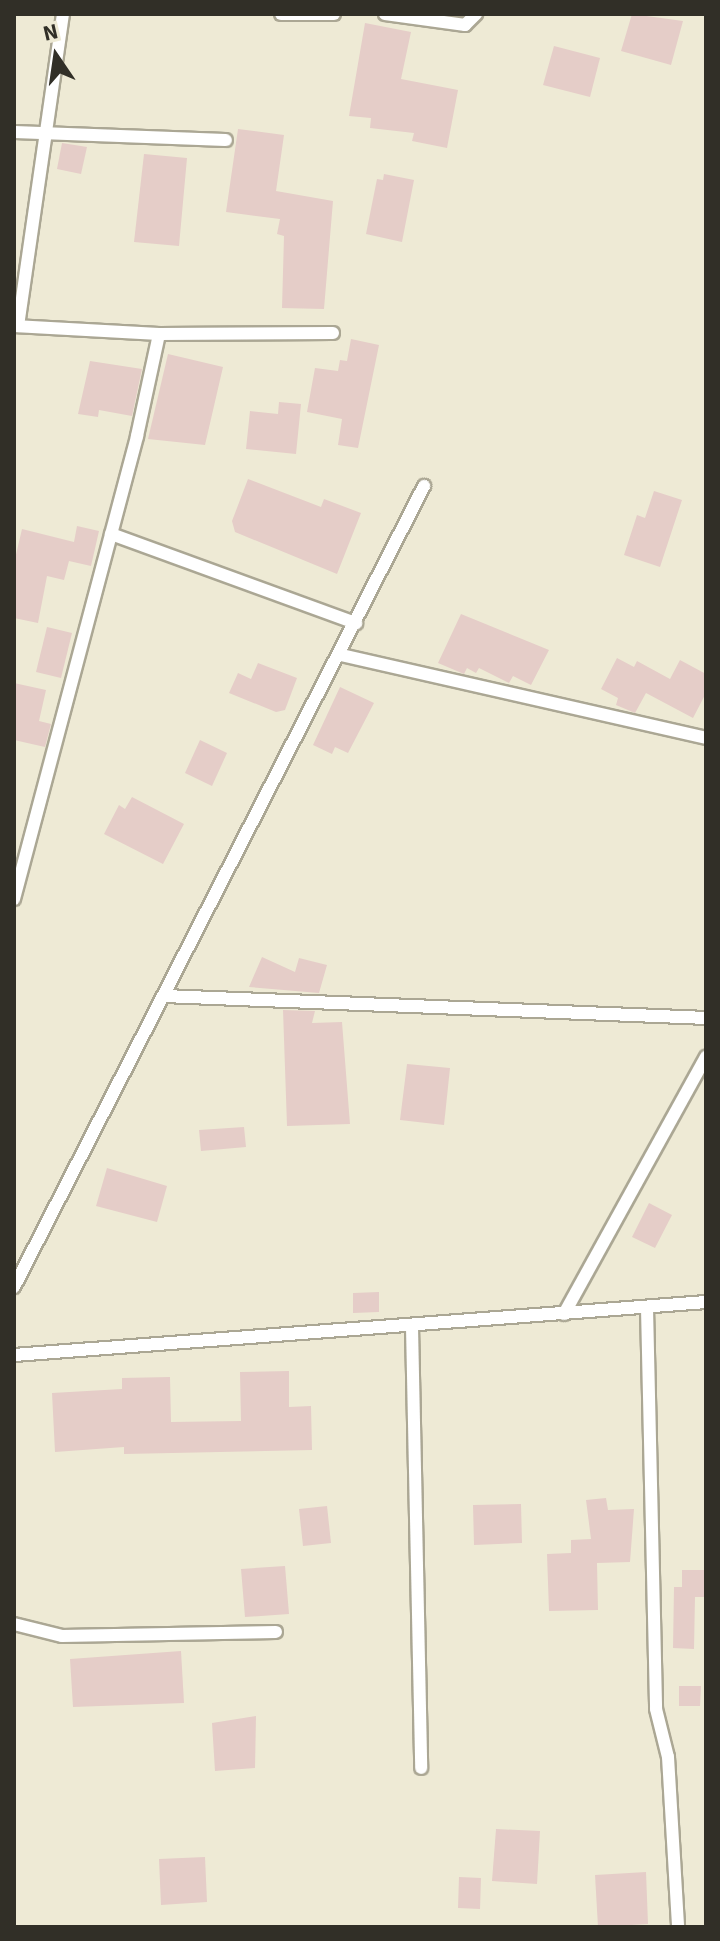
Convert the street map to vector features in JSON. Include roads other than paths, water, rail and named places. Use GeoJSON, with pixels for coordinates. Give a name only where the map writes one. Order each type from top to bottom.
{"type":"FeatureCollection","features":[{"type":"Feature","properties":{"kind":"lane"},"geometry":{"type":"LineString","coordinates":[[63,14],[16,326],[159,334],[333,333]]}},
{"type":"Feature","properties":{"kind":"lane"},"geometry":{"type":"LineString","coordinates":[[281,14],[334,14]]}},
{"type":"Feature","properties":{"kind":"lane"},"geometry":{"type":"LineString","coordinates":[[385,14],[465,25],[476,14]]}},
{"type":"Feature","properties":{"kind":"lane"},"geometry":{"type":"LineString","coordinates":[[14,132],[226,140]]}},
{"type":"Feature","properties":{"kind":"lane"},"geometry":{"type":"LineString","coordinates":[[14,899],[111,534],[159,334]]}},
{"type":"Feature","properties":{"kind":"lane"},"geometry":{"type":"LineString","coordinates":[[14,1287],[164,996],[273,775],[341,655],[424,486]]}},
{"type":"Feature","properties":{"kind":"lane"},"geometry":{"type":"LineString","coordinates":[[111,534],[356,623]]}},
{"type":"Feature","properties":{"kind":"lane"},"geometry":{"type":"LineString","coordinates":[[341,655],[706,738]]}},
{"type":"Feature","properties":{"kind":"lane"},"geometry":{"type":"LineString","coordinates":[[164,996],[706,1018]]}},
{"type":"Feature","properties":{"kind":"lane"},"geometry":{"type":"LineString","coordinates":[[564,1314],[706,1057]]}},
{"type":"Feature","properties":{"kind":"lane"},"geometry":{"type":"LineString","coordinates":[[14,1355],[412,1327],[706,1302]]}},
{"type":"Feature","properties":{"kind":"lane"},"geometry":{"type":"LineString","coordinates":[[647,1308],[656,1709],[668,1757],[678,1927]]}},
{"type":"Feature","properties":{"kind":"lane"},"geometry":{"type":"LineString","coordinates":[[412,1327],[421,1768]]}},
{"type":"Feature","properties":{"kind":"lane"},"geometry":{"type":"LineString","coordinates":[[14,1624],[62,1636],[276,1632]]}}]}
